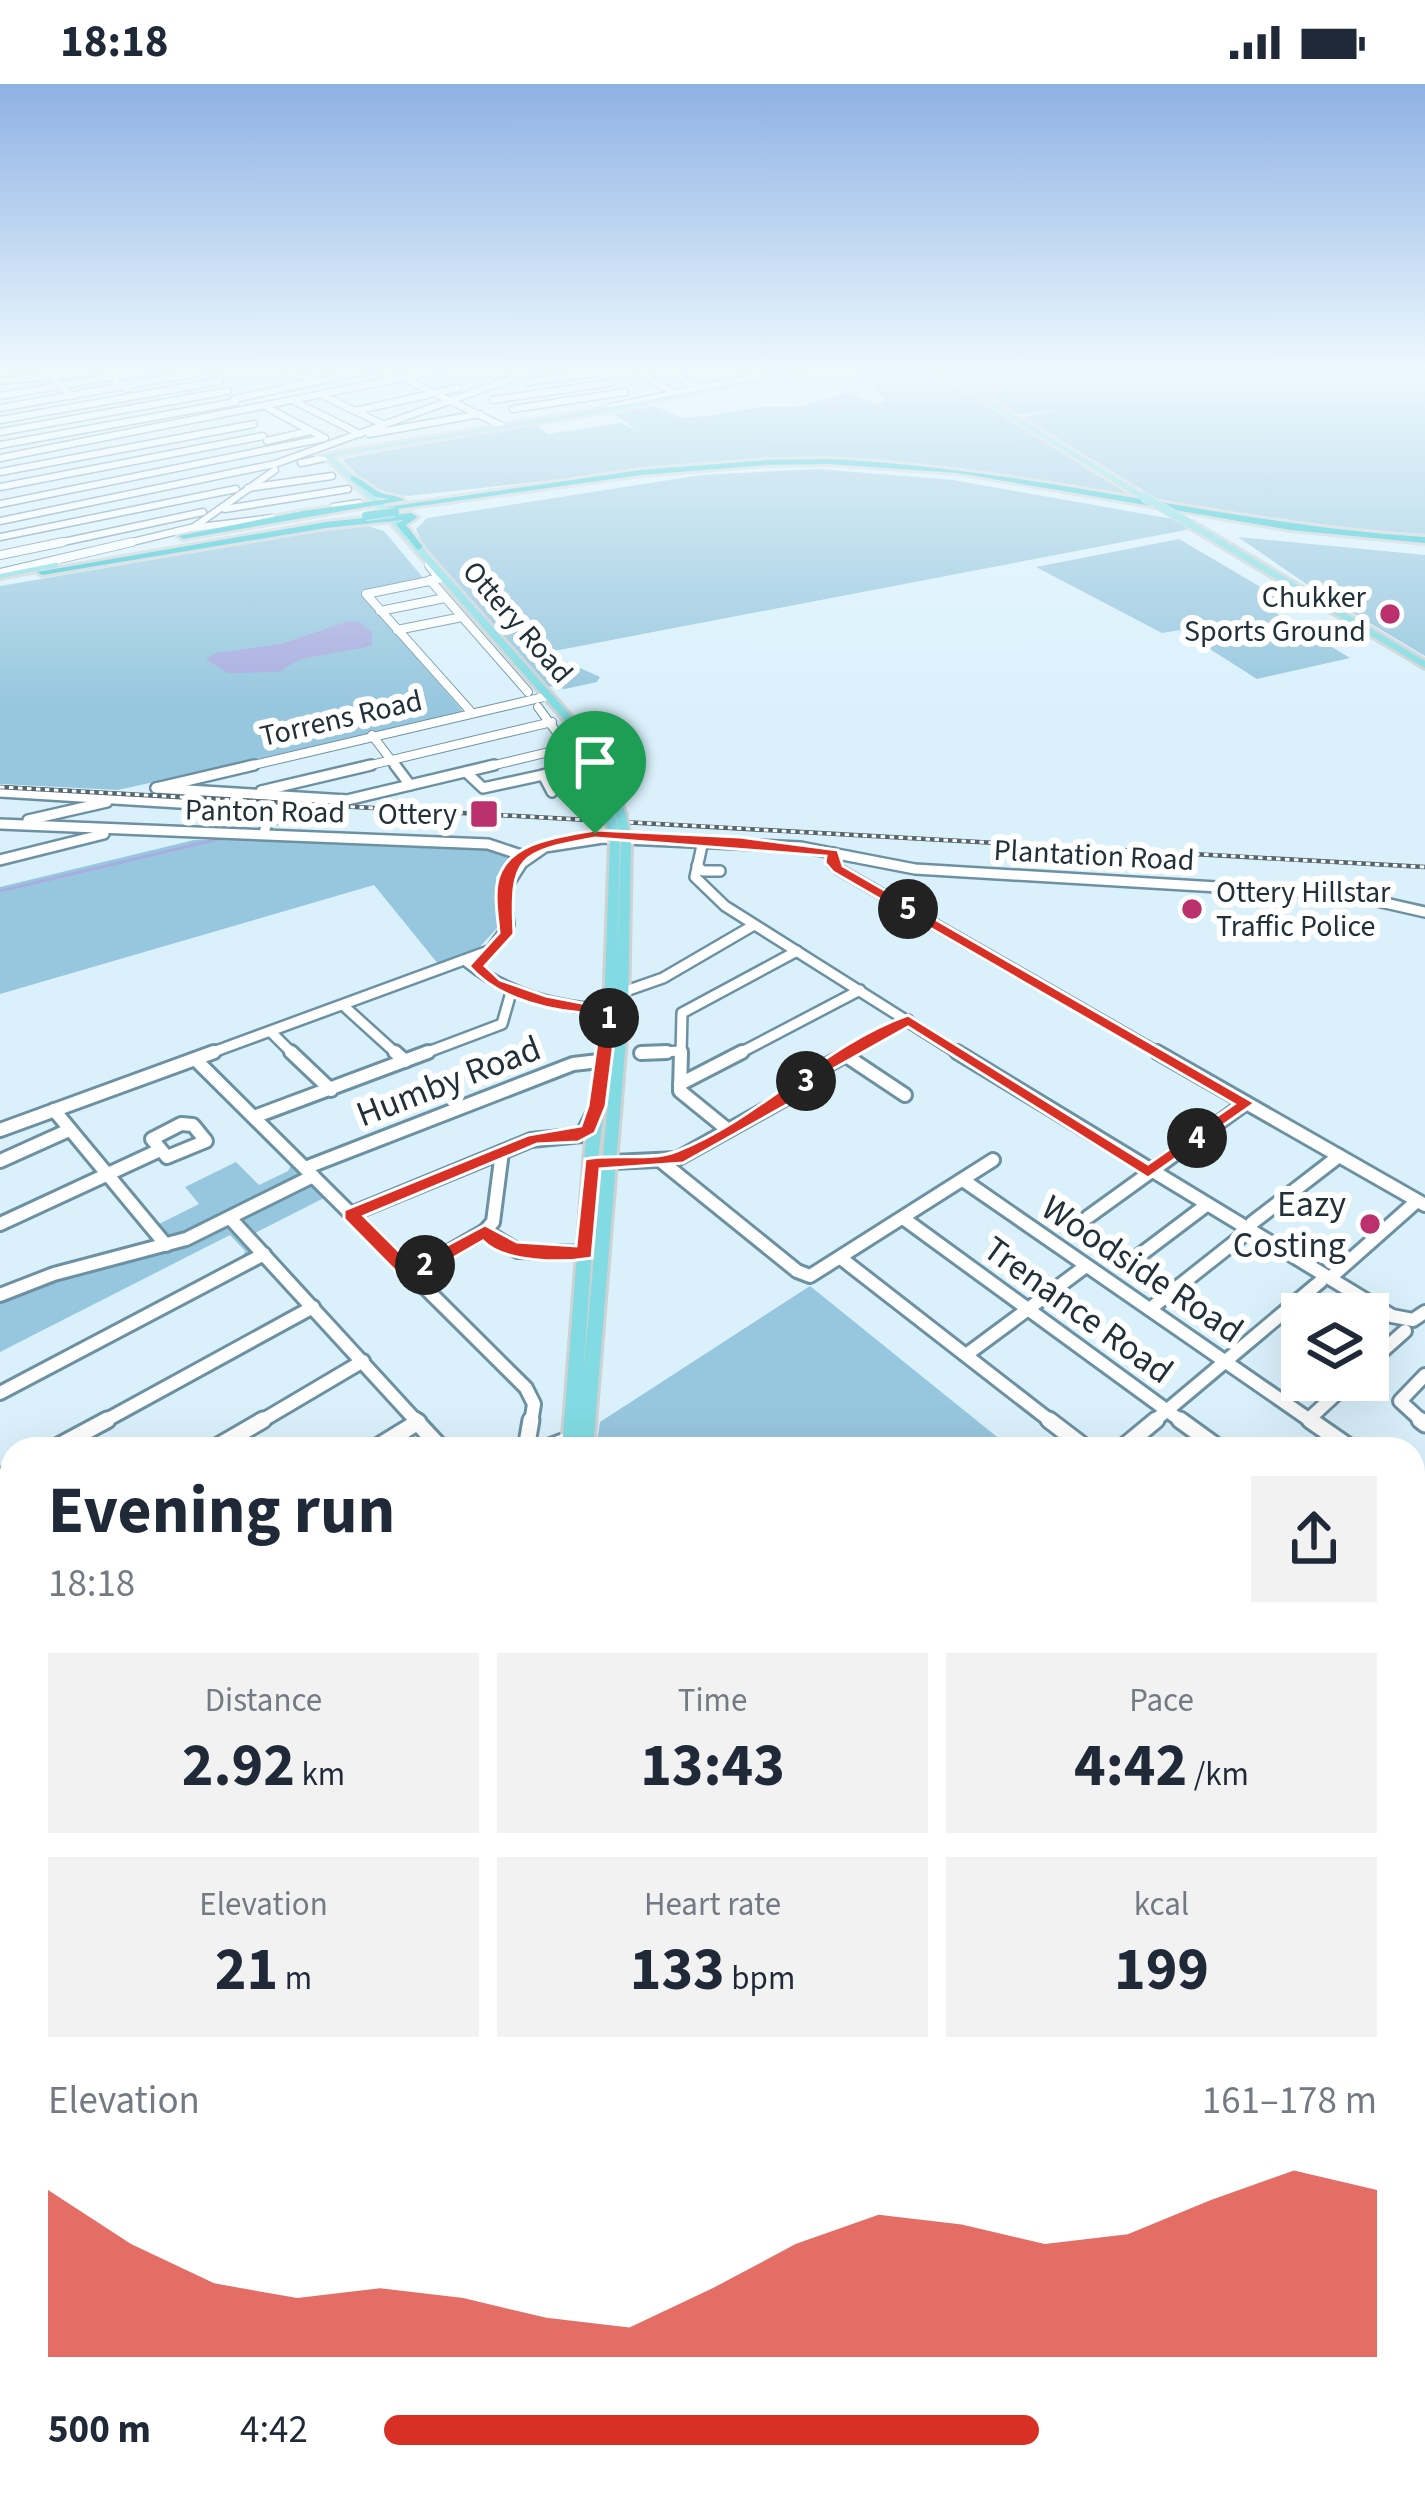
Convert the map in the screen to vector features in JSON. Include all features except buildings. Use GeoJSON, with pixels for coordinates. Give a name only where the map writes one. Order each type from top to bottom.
{"type":"FeatureCollection","features":[{"type":"Feature","properties":{"kind":"highway"},"geometry":{"type":"LineString","coordinates":[[55,565],[293,517],[559,482]]}},
{"type":"Feature","properties":{"kind":"highway"},"geometry":{"type":"LineString","coordinates":[[42,572],[593,482]]}},
{"type":"Feature","properties":{"kind":"highway"},"geometry":{"type":"LineString","coordinates":[[390,514],[614,482]]}},
{"type":"Feature","properties":{"kind":"highway"},"geometry":{"type":"LineString","coordinates":[[418,548],[401,522],[618,482]]}},
{"type":"Feature","properties":{"kind":"highway"},"geometry":{"type":"LineString","coordinates":[[978,482],[1301,535],[1425,543]]}},
{"type":"Feature","properties":{"kind":"highway"},"geometry":{"type":"LineString","coordinates":[[1017,482],[1304,530],[1425,543]]}},
{"type":"Feature","properties":{"kind":"highway"},"geometry":{"type":"LineString","coordinates":[[351,483],[385,497],[425,497]]}},
{"type":"Feature","properties":{"kind":"highway"},"geometry":{"type":"LineString","coordinates":[[42,572],[366,506]]}},
{"type":"Feature","properties":{"kind":"highway"},"geometry":{"type":"LineString","coordinates":[[55,565],[366,506],[390,514],[437,512]]}},
{"type":"Feature","properties":{"kind":"main road","name":"Ottery Road"},"geometry":{"type":"LineString","coordinates":[[351,482],[366,506]]}},
{"type":"Feature","properties":{"kind":"main road"},"geometry":{"type":"LineString","coordinates":[[1122,482],[1425,665]]}},
{"type":"Feature","properties":{"kind":"main road","name":"Ottery Road"},"geometry":{"type":"LineString","coordinates":[[351,483],[366,506],[390,514],[587,756],[616,815],[623,992],[597,1106],[578,1437]]}},
{"type":"Feature","properties":{"kind":"main road","name":"Ottery Road"},"geometry":{"type":"LineString","coordinates":[[390,514],[432,581],[538,698]]}},
{"type":"Feature","properties":{"kind":"main road"},"geometry":{"type":"LineString","coordinates":[[1,574],[55,565]]}},
{"type":"Feature","properties":{"kind":"main road"},"geometry":{"type":"LineString","coordinates":[[1,574],[42,572]]}},
{"type":"Feature","properties":{"kind":"main road","name":"Ottery Road"},"geometry":{"type":"LineString","coordinates":[[578,1437],[585,1253],[609,1060],[620,841]]}},
{"type":"Feature","properties":{"kind":"street"},"geometry":{"type":"LineString","coordinates":[[45,482],[114,546]]}},
{"type":"Feature","properties":{"kind":"street"},"geometry":{"type":"LineString","coordinates":[[0,504],[112,482]]}},
{"type":"Feature","properties":{"kind":"street"},"geometry":{"type":"LineString","coordinates":[[180,482],[198,496]]}},
{"type":"Feature","properties":{"kind":"street"},"geometry":{"type":"LineString","coordinates":[[0,521],[194,482]]}},
{"type":"Feature","properties":{"kind":"street"},"geometry":{"type":"LineString","coordinates":[[190,528],[251,482]]}},
{"type":"Feature","properties":{"kind":"street"},"geometry":{"type":"LineString","coordinates":[[190,528],[258,482]]}},
{"type":"Feature","properties":{"kind":"street"},"geometry":{"type":"LineString","coordinates":[[247,488],[291,482]]}},
{"type":"Feature","properties":{"kind":"street"},"geometry":{"type":"LineString","coordinates":[[1,574],[190,528],[366,506],[348,482]]}},
{"type":"Feature","properties":{"kind":"street"},"geometry":{"type":"LineString","coordinates":[[221,508],[351,483]]}},
{"type":"Feature","properties":{"kind":"street"},"geometry":{"type":"LineString","coordinates":[[0,538],[236,489]]}},
{"type":"Feature","properties":{"kind":"street"},"geometry":{"type":"LineString","coordinates":[[0,555],[203,512]]}},
{"type":"Feature","properties":{"kind":"street"},"geometry":{"type":"LineString","coordinates":[[427,559],[440,578],[366,593],[472,713]]}},
{"type":"Feature","properties":{"kind":"street"},"geometry":{"type":"LineString","coordinates":[[432,581],[538,698],[570,747],[590,794]]}},
{"type":"Feature","properties":{"kind":"street"},"geometry":{"type":"LineString","coordinates":[[380,611],[445,598]]}},
{"type":"Feature","properties":{"kind":"street"},"geometry":{"type":"LineString","coordinates":[[397,630],[462,616]]}},
{"type":"Feature","properties":{"kind":"street","name":"Torrens Road"},"geometry":{"type":"LineString","coordinates":[[254,792],[156,788],[538,698]]}},
{"type":"Feature","properties":{"kind":"street"},"geometry":{"type":"LineString","coordinates":[[254,792],[552,722]]}},
{"type":"Feature","properties":{"kind":"street"},"geometry":{"type":"LineString","coordinates":[[372,735],[410,785]]}},
{"type":"Feature","properties":{"kind":"street"},"geometry":{"type":"LineString","coordinates":[[254,792],[347,800],[570,747]]}},
{"type":"Feature","properties":{"kind":"street"},"geometry":{"type":"LineString","coordinates":[[466,772],[483,788],[578,766]]}},
{"type":"Feature","properties":{"kind":"street"},"geometry":{"type":"LineString","coordinates":[[543,775],[552,792]]}},
{"type":"Feature","properties":{"kind":"street"},"geometry":{"type":"LineString","coordinates":[[0,792],[294,809],[267,822],[264,833]]}},
{"type":"Feature","properties":{"kind":"street"},"geometry":{"type":"LineString","coordinates":[[32,822],[120,798]]}},
{"type":"Feature","properties":{"kind":"street","name":"Panton Road"},"geometry":{"type":"LineString","coordinates":[[4,825],[32,822],[116,830],[488,844],[526,856]]}},
{"type":"Feature","properties":{"kind":"street"},"geometry":{"type":"LineString","coordinates":[[0,860],[116,830]]}},
{"type":"Feature","properties":{"kind":"street","name":"Plantation Road"},"geometry":{"type":"LineString","coordinates":[[513,864],[545,843],[581,834],[760,845],[915,868],[1350,895],[1425,913]]}},
{"type":"Feature","properties":{"kind":"street"},"geometry":{"type":"LineString","coordinates":[[703,841],[695,877],[702,888],[754,925],[1245,1234],[1392,1316],[1421,1316]]}},
{"type":"Feature","properties":{"kind":"street"},"geometry":{"type":"LineString","coordinates":[[479,973],[479,962],[508,930],[505,878],[513,864],[511,850]]}},
{"type":"Feature","properties":{"kind":"street"},"geometry":{"type":"LineString","coordinates":[[833,853],[832,863],[838,869],[1421,1203],[1136,1437]]}},
{"type":"Feature","properties":{"kind":"street"},"geometry":{"type":"LineString","coordinates":[[506,888],[511,873],[526,856]]}},
{"type":"Feature","properties":{"kind":"street"},"geometry":{"type":"LineString","coordinates":[[697,866],[705,872],[720,872]]}},
{"type":"Feature","properties":{"kind":"street"},"geometry":{"type":"LineString","coordinates":[[623,992],[651,982],[754,925]]}},
{"type":"Feature","properties":{"kind":"street"},"geometry":{"type":"LineString","coordinates":[[0,1130],[491,950]]}},
{"type":"Feature","properties":{"kind":"street"},"geometry":{"type":"LineString","coordinates":[[728,1130],[683,1095],[680,1018],[685,1009],[797,951]]}},
{"type":"Feature","properties":{"kind":"street"},"geometry":{"type":"LineString","coordinates":[[466,962],[502,987],[566,1008],[610,1010]]}},
{"type":"Feature","properties":{"kind":"street"},"geometry":{"type":"LineString","coordinates":[[624,968],[631,978],[651,982]]}},
{"type":"Feature","properties":{"kind":"street"},"geometry":{"type":"LineString","coordinates":[[680,1084],[860,990]]}},
{"type":"Feature","properties":{"kind":"street"},"geometry":{"type":"LineString","coordinates":[[254,1117],[502,1024],[509,996]]}},
{"type":"Feature","properties":{"kind":"street"},"geometry":{"type":"LineString","coordinates":[[344,1007],[405,1061]]}},
{"type":"Feature","properties":{"kind":"street"},"geometry":{"type":"LineString","coordinates":[[568,1137],[584,1141],[597,1158],[677,1159],[793,1094],[810,1076],[908,1020]]}},
{"type":"Feature","properties":{"kind":"street"},"geometry":{"type":"LineString","coordinates":[[272,1033],[331,1090]]}},
{"type":"Feature","properties":{"kind":"street"},"geometry":{"type":"LineString","coordinates":[[640,1053],[681,1051]]}},
{"type":"Feature","properties":{"kind":"street"},"geometry":{"type":"LineString","coordinates":[[845,1055],[905,1095]]}},
{"type":"Feature","properties":{"kind":"street"},"geometry":{"type":"LineString","coordinates":[[196,1060],[530,1393],[534,1408],[528,1437]]}},
{"type":"Feature","properties":{"kind":"street","name":"Humby Road"},"geometry":{"type":"LineString","coordinates":[[0,1295],[67,1271],[166,1245],[230,1218],[309,1172],[573,1064],[609,1060]]}},
{"type":"Feature","properties":{"kind":"street"},"geometry":{"type":"LineString","coordinates":[[1088,1216],[1246,1103]]}},
{"type":"Feature","properties":{"kind":"street"},"geometry":{"type":"LineString","coordinates":[[351,1214],[534,1139],[587,1132],[597,1106]]}},
{"type":"Feature","properties":{"kind":"street"},"geometry":{"type":"LineString","coordinates":[[54,1110],[166,1245]]}},
{"type":"Feature","properties":{"kind":"street"},"geometry":{"type":"LineString","coordinates":[[0,1161],[69,1130]]}},
{"type":"Feature","properties":{"kind":"street"},"geometry":{"type":"LineString","coordinates":[[0,1224],[160,1150]]}},
{"type":"Feature","properties":{"kind":"street"},"geometry":{"type":"LineString","coordinates":[[410,1274],[493,1222],[502,1152]]}},
{"type":"Feature","properties":{"kind":"street"},"geometry":{"type":"LineString","coordinates":[[1150,1309],[1339,1156]]}},
{"type":"Feature","properties":{"kind":"street"},"geometry":{"type":"LineString","coordinates":[[661,1162],[797,1271],[810,1276],[993,1160]]}},
{"type":"Feature","properties":{"kind":"street","name":"Woodside Road"},"geometry":{"type":"LineString","coordinates":[[963,1180],[1335,1437]]}},
{"type":"Feature","properties":{"kind":"street"},"geometry":{"type":"LineString","coordinates":[[1139,1255],[1205,1206]]}},
{"type":"Feature","properties":{"kind":"street"},"geometry":{"type":"LineString","coordinates":[[230,1218],[431,1437]]}},
{"type":"Feature","properties":{"kind":"street","name":"Trenance Road"},"geometry":{"type":"LineString","coordinates":[[903,1218],[1203,1437]]}},
{"type":"Feature","properties":{"kind":"street"},"geometry":{"type":"LineString","coordinates":[[485,1231],[497,1244],[517,1249],[585,1253]]}},
{"type":"Feature","properties":{"kind":"street"},"geometry":{"type":"LineString","coordinates":[[0,1393],[264,1254]]}},
{"type":"Feature","properties":{"kind":"street"},"geometry":{"type":"LineString","coordinates":[[842,1259],[1072,1437]]}},
{"type":"Feature","properties":{"kind":"street"},"geometry":{"type":"LineString","coordinates":[[966,1355],[1086,1266]]}},
{"type":"Feature","properties":{"kind":"street"},"geometry":{"type":"LineString","coordinates":[[75,1437],[313,1307]]}},
{"type":"Feature","properties":{"kind":"street"},"geometry":{"type":"LineString","coordinates":[[1389,1345],[1405,1330]]}},
{"type":"Feature","properties":{"kind":"street"},"geometry":{"type":"LineString","coordinates":[[233,1437],[363,1361]]}},
{"type":"Feature","properties":{"kind":"street"},"geometry":{"type":"LineString","coordinates":[[1425,1375],[1400,1401],[1425,1424]]}},
{"type":"Feature","properties":{"kind":"street"},"geometry":{"type":"LineString","coordinates":[[1310,1419],[1329,1401]]}},
{"type":"Feature","properties":{"kind":"street"},"geometry":{"type":"LineString","coordinates":[[394,1437],[418,1422]]}},
{"type":"Feature","properties":{"kind":"shaded area"},"geometry":{"type":"Polygon","coordinates":[[[367,482],[538,482],[408,496],[367,482]]]}},
{"type":"Feature","properties":{"kind":"shaded area"},"geometry":{"type":"Polygon","coordinates":[[[658,482],[963,482],[1173,519],[1191,529],[554,651],[549,654],[600,677],[597,682],[565,689],[547,686],[426,552],[416,529],[427,518],[658,482]]]}},
{"type":"Feature","properties":{"kind":"shaded area"},"geometry":{"type":"Polygon","coordinates":[[[1032,482],[1113,482],[1139,498],[1032,482]]]}},
{"type":"Feature","properties":{"kind":"shaded area"},"geometry":{"type":"Polygon","coordinates":[[[1129,482],[1425,482],[1425,534],[1323,527],[1164,503],[1129,482]]]}},
{"type":"Feature","properties":{"kind":"shaded area"},"geometry":{"type":"Polygon","coordinates":[[[360,524],[384,531],[424,579],[361,594],[462,710],[459,714],[118,790],[0,784],[0,586],[360,524]]]}},
{"type":"Feature","properties":{"kind":"shaded area","name":"Chukker Sports Ground"},"geometry":{"type":"Polygon","coordinates":[[[1238,537],[1425,555],[1425,656],[1324,596],[1238,537]]]}},
{"type":"Feature","properties":{"kind":"shaded area"},"geometry":{"type":"Polygon","coordinates":[[[1179,539],[1281,599],[1261,604],[1350,658],[1257,679],[1180,630],[1162,633],[1036,567],[1179,539]]]}},
{"type":"Feature","properties":{"kind":"shaded area"},"geometry":{"type":"Polygon","coordinates":[[[349,621],[360,622],[372,632],[372,646],[300,659],[279,672],[228,673],[206,659],[216,653],[281,644],[349,621]]]}},
{"type":"Feature","properties":{"kind":"shaded area"},"geometry":{"type":"Polygon","coordinates":[[[297,837],[489,848],[508,858],[496,877],[498,927],[475,952],[439,965],[374,885],[0,994],[0,887],[194,840],[297,837]]]}},
{"type":"Feature","properties":{"kind":"shaded area"},"geometry":{"type":"Polygon","coordinates":[[[236,1162],[259,1185],[288,1171],[293,1162],[303,1177],[207,1226],[168,1239],[155,1226],[199,1204],[185,1187],[236,1162]]]}},
{"type":"Feature","properties":{"kind":"shaded area"},"geometry":{"type":"Polygon","coordinates":[[[310,1181],[328,1196],[251,1235],[239,1221],[310,1181]]]}},
{"type":"Feature","properties":{"kind":"shaded area"},"geometry":{"type":"Polygon","coordinates":[[[230,1224],[253,1254],[227,1271],[224,1268],[242,1259],[245,1251],[230,1235],[0,1352],[0,1298],[230,1224]]]}},
{"type":"Feature","properties":{"kind":"shaded area"},"geometry":{"type":"Polygon","coordinates":[[[810,1286],[997,1437],[598,1437],[600,1422],[810,1286]]]}},
{"type":"Feature","properties":{"kind":"waterway"},"geometry":{"type":"LineString","coordinates":[[354,804],[431,785]]}},
{"type":"Feature","properties":{"kind":"waterway"},"geometry":{"type":"LineString","coordinates":[[276,823],[338,807]]}},
{"type":"Feature","properties":{"kind":"waterway"},"geometry":{"type":"LineString","coordinates":[[0,891],[223,838]]}},
{"type":"Feature","properties":{"kind":"railway"},"geometry":{"type":"LineString","coordinates":[[0,787],[1425,867]]}},
{"type":"Feature","properties":{"kind":"place","name":"Chukker Sports Ground"},"geometry":{"type":"Point","coordinates":[1390,614]}},
{"type":"Feature","properties":{"kind":"place","name":"Ottery"},"geometry":{"type":"Point","coordinates":[484,814]}},
{"type":"Feature","properties":{"kind":"place","name":"Ottery Hillstar Traffic Police"},"geometry":{"type":"Point","coordinates":[1192,909]}},
{"type":"Feature","properties":{"kind":"place","name":"Eazy Costing"},"geometry":{"type":"Point","coordinates":[1370,1224]}},
{"type":"Feature","properties":{"kind":"route"},"geometry":{"type":"LineString","coordinates":[[595,834],[833,853],[832,863],[838,869],[1246,1103],[1148,1172],[908,1020],[820,1069],[793,1094],[677,1159],[591,1163],[585,1253],[539,1254],[497,1244],[485,1231],[410,1274],[351,1214],[534,1139],[578,1136],[589,1129],[597,1106],[610,1010],[574,1009],[540,1000],[494,984],[477,966],[506,934],[504,882],[513,864],[545,843],[595,834]]}}]}
